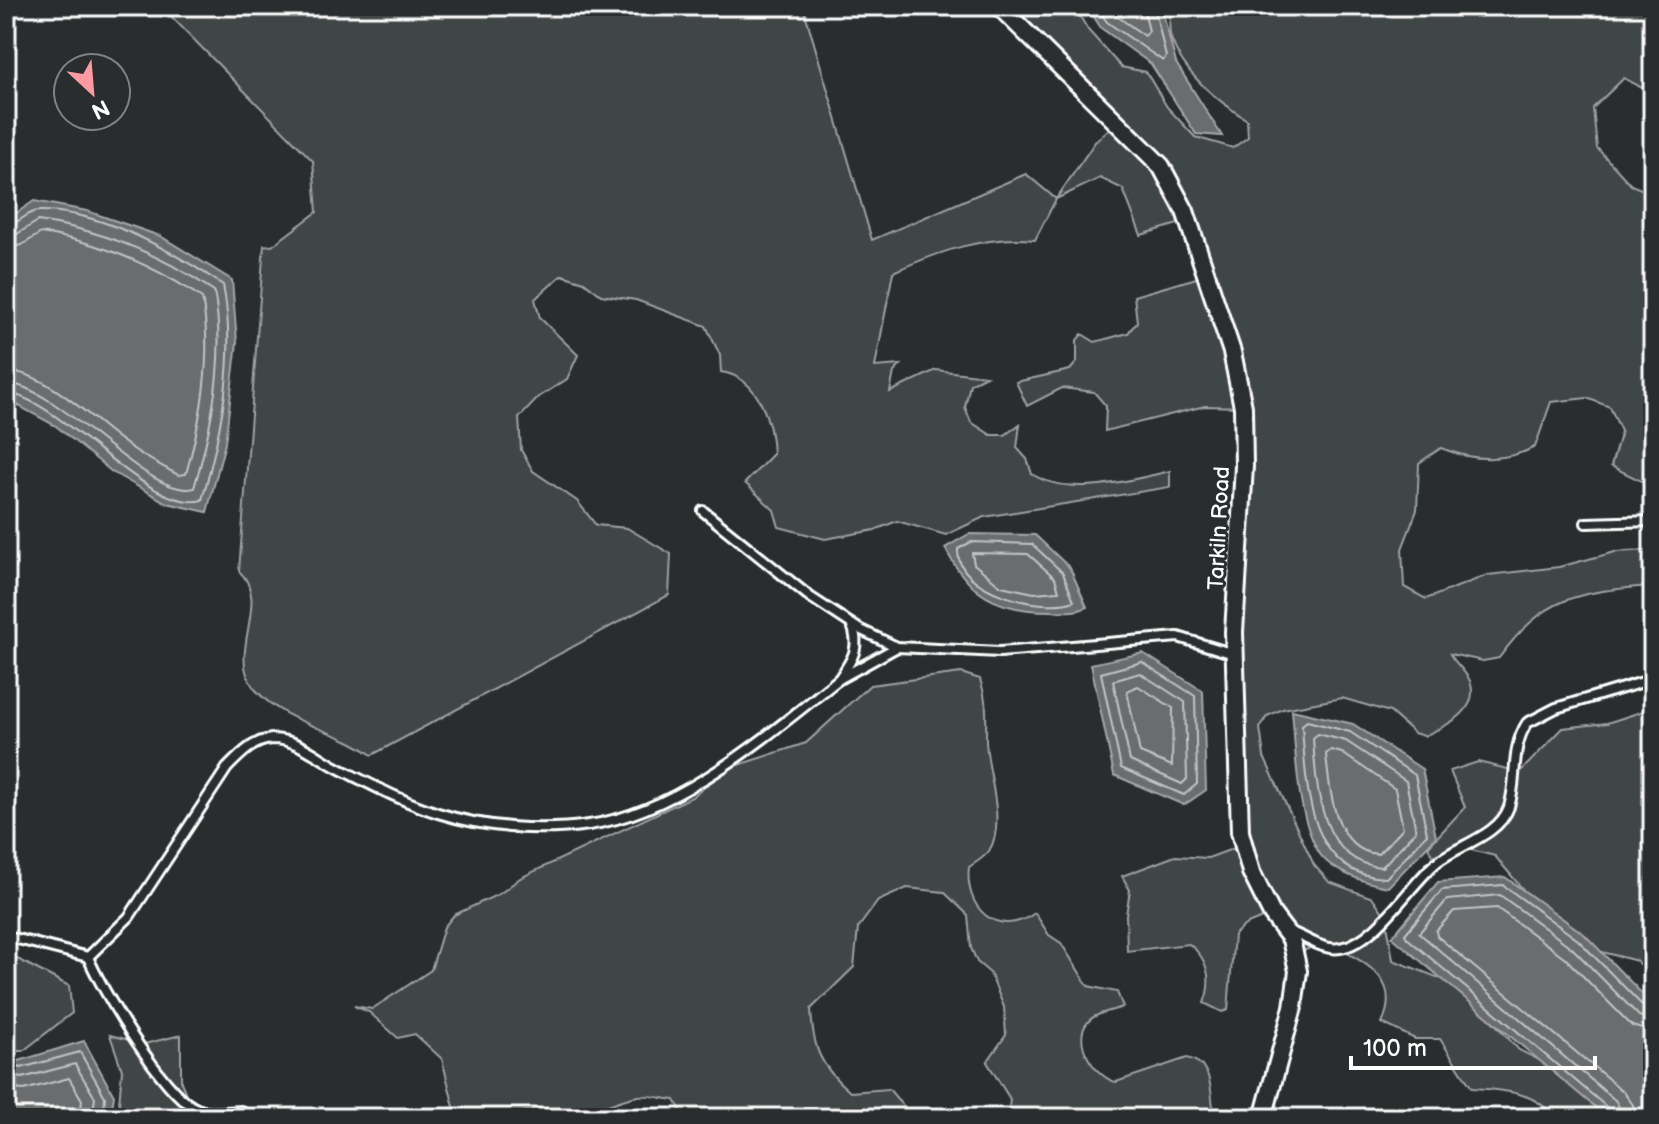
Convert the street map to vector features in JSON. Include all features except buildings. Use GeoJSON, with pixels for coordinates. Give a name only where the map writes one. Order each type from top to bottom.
{"type":"FeatureCollection","features":[{"type":"Feature","properties":{"kind":"street","name":"Tarkiln Road"},"geometry":{"type":"LineString","coordinates":[[999,6],[1161,166],[1190,224],[1232,352],[1243,407],[1244,466],[1237,548],[1235,655],[1240,832],[1251,872],[1291,939],[1298,971],[1293,1007],[1263,1118]]}},
{"type":"Feature","properties":{"kind":"lane"},"geometry":{"type":"LineString","coordinates":[[703,511],[810,597],[852,624],[897,647],[1000,652],[1178,637],[1235,655]]}},
{"type":"Feature","properties":{"kind":"lane"},"geometry":{"type":"LineString","coordinates":[[1586,523],[1653,521]]}},
{"type":"Feature","properties":{"kind":"lane"},"geometry":{"type":"LineString","coordinates":[[839,679],[856,649],[858,640],[852,624]]}},
{"type":"Feature","properties":{"kind":"lane"},"geometry":{"type":"LineString","coordinates":[[88,957],[129,917],[227,768],[247,748],[271,739],[298,744],[336,767],[439,813],[529,829],[590,825],[639,812],[694,784],[751,747],[839,679],[897,647]]}},
{"type":"Feature","properties":{"kind":"lane"},"geometry":{"type":"LineString","coordinates":[[1284,930],[1324,947],[1341,948],[1364,937],[1437,862],[1487,832],[1508,808],[1512,762],[1527,723],[1556,708],[1653,679]]}},
{"type":"Feature","properties":{"kind":"lane"},"geometry":{"type":"LineString","coordinates":[[6,936],[88,957]]}},
{"type":"Feature","properties":{"kind":"lane"},"geometry":{"type":"LineString","coordinates":[[88,957],[102,990],[156,1067],[190,1105],[208,1113],[241,1111],[246,1118]]}},
{"type":"Feature","properties":{"kind":"shaded area"},"geometry":{"type":"Polygon","coordinates":[[[161,6],[803,6],[872,240],[1026,174],[1056,199],[1035,240],[980,242],[926,258],[893,272],[875,367],[901,365],[894,372],[890,392],[936,370],[986,376],[970,384],[965,407],[971,422],[991,435],[1005,435],[1020,424],[1017,448],[1027,459],[1032,474],[1063,485],[1081,486],[1170,471],[1170,487],[984,517],[946,535],[897,521],[875,530],[825,539],[779,527],[774,510],[745,483],[773,454],[766,416],[754,392],[745,383],[721,372],[720,355],[706,326],[636,300],[601,295],[584,282],[562,275],[535,299],[540,318],[578,355],[567,379],[539,397],[519,418],[521,450],[533,471],[577,501],[596,525],[627,528],[671,554],[669,595],[372,755],[343,738],[295,718],[266,700],[254,688],[244,659],[251,597],[248,583],[239,571],[264,245],[272,246],[317,212],[313,161],[161,6]]]}},
{"type":"Feature","properties":{"kind":"shaded area"},"geometry":{"type":"Polygon","coordinates":[[[999,6],[1074,6],[1088,30],[1121,67],[1146,72],[1167,107],[1195,137],[1233,148],[1248,137],[1247,120],[1213,95],[1184,63],[1170,34],[1170,6],[1653,6],[1653,94],[1624,78],[1593,108],[1597,148],[1631,185],[1653,194],[1653,487],[1611,466],[1621,431],[1610,407],[1587,398],[1551,402],[1535,447],[1500,458],[1465,456],[1441,448],[1419,463],[1417,510],[1402,549],[1404,587],[1426,599],[1488,575],[1559,567],[1615,552],[1653,550],[1653,589],[1650,586],[1602,591],[1564,601],[1531,621],[1499,658],[1483,661],[1450,654],[1470,681],[1470,701],[1459,716],[1424,736],[1414,733],[1390,712],[1342,698],[1283,709],[1267,716],[1260,728],[1264,757],[1314,865],[1329,882],[1373,898],[1386,917],[1393,960],[1460,986],[1519,1050],[1581,1081],[1626,1118],[1555,1118],[1528,1097],[1507,1091],[1472,1088],[1440,1039],[1415,1039],[1382,1023],[1387,993],[1375,972],[1325,941],[1295,955],[1272,914],[1245,925],[1234,935],[1228,1010],[1222,1012],[1204,1003],[1208,986],[1207,970],[1201,956],[1189,944],[1127,951],[1126,915],[1130,890],[1122,876],[1175,856],[1208,858],[1243,845],[1243,407],[1205,406],[1105,431],[1106,406],[1094,392],[1062,388],[1027,406],[1016,382],[1070,370],[1077,362],[1077,340],[1082,334],[1095,342],[1128,333],[1137,322],[1134,296],[1207,275],[1188,221],[1141,235],[1123,189],[1100,178],[1056,199],[1095,142],[1112,126],[999,6]]]}},
{"type":"Feature","properties":{"kind":"shaded area"},"geometry":{"type":"Polygon","coordinates":[[[961,673],[980,679],[983,687],[987,754],[995,797],[994,839],[989,851],[969,867],[969,882],[978,907],[986,916],[1008,923],[1035,913],[1049,935],[1061,943],[1088,986],[1117,992],[1123,1007],[1095,1016],[1083,1030],[1084,1048],[1100,1073],[1116,1082],[1187,1058],[1196,1061],[1203,1067],[1210,1082],[1215,1118],[1008,1118],[1010,1099],[987,1062],[1006,1035],[1004,1007],[990,973],[977,962],[971,948],[968,915],[944,892],[907,888],[878,901],[858,928],[854,967],[811,1009],[816,1046],[825,1065],[840,1083],[850,1092],[889,1089],[913,1118],[685,1118],[675,1100],[642,1096],[585,1113],[564,1113],[552,1109],[452,1118],[455,1111],[442,1059],[415,1034],[398,1038],[369,1012],[354,1006],[372,1009],[431,970],[444,927],[454,915],[501,893],[520,878],[692,797],[729,768],[806,743],[870,685],[961,673]]]}},
{"type":"Feature","properties":{"kind":"shaded area"},"geometry":{"type":"Polygon","coordinates":[[[1653,708],[1653,978],[1637,961],[1583,947],[1525,892],[1495,856],[1459,847],[1443,852],[1437,862],[1428,847],[1465,807],[1450,771],[1478,762],[1520,772],[1563,728],[1607,723],[1653,708]]]}},
{"type":"Feature","properties":{"kind":"shaded area"},"geometry":{"type":"Polygon","coordinates":[[[6,953],[69,986],[72,1013],[23,1051],[6,1051],[6,953]]]}},
{"type":"Feature","properties":{"kind":"shaded area"},"geometry":{"type":"Polygon","coordinates":[[[110,1035],[144,1044],[181,1035],[181,1082],[196,1118],[125,1118],[119,1104],[122,1070],[110,1035]]]}},
{"type":"Feature","properties":{"kind":"water"},"geometry":{"type":"Polygon","coordinates":[[[1087,6],[1161,6],[1176,63],[1222,136],[1196,134],[1151,64],[1101,28],[1087,6]]]}},
{"type":"Feature","properties":{"kind":"water"},"geometry":{"type":"Polygon","coordinates":[[[34,201],[87,211],[160,236],[232,280],[237,342],[225,443],[207,512],[167,503],[112,472],[56,426],[6,399],[6,220],[34,201]]]}},
{"type":"Feature","properties":{"kind":"water"},"geometry":{"type":"Polygon","coordinates":[[[969,534],[1035,535],[1070,568],[1087,607],[1069,611],[1031,610],[1015,608],[987,597],[964,578],[945,548],[969,534]]]}},
{"type":"Feature","properties":{"kind":"water"},"geometry":{"type":"Polygon","coordinates":[[[1143,653],[1203,691],[1206,790],[1184,805],[1114,775],[1091,664],[1143,653]]]}},
{"type":"Feature","properties":{"kind":"water"},"geometry":{"type":"Polygon","coordinates":[[[1292,710],[1353,724],[1422,769],[1436,837],[1388,887],[1340,871],[1318,851],[1301,801],[1292,710]]]}},
{"type":"Feature","properties":{"kind":"water"},"geometry":{"type":"Polygon","coordinates":[[[1505,877],[1584,934],[1653,1005],[1653,1118],[1608,1118],[1392,937],[1438,882],[1505,877]]]}},
{"type":"Feature","properties":{"kind":"water"},"geometry":{"type":"Polygon","coordinates":[[[84,1041],[114,1096],[110,1118],[6,1118],[6,1051],[19,1061],[84,1041]]]}}]}
